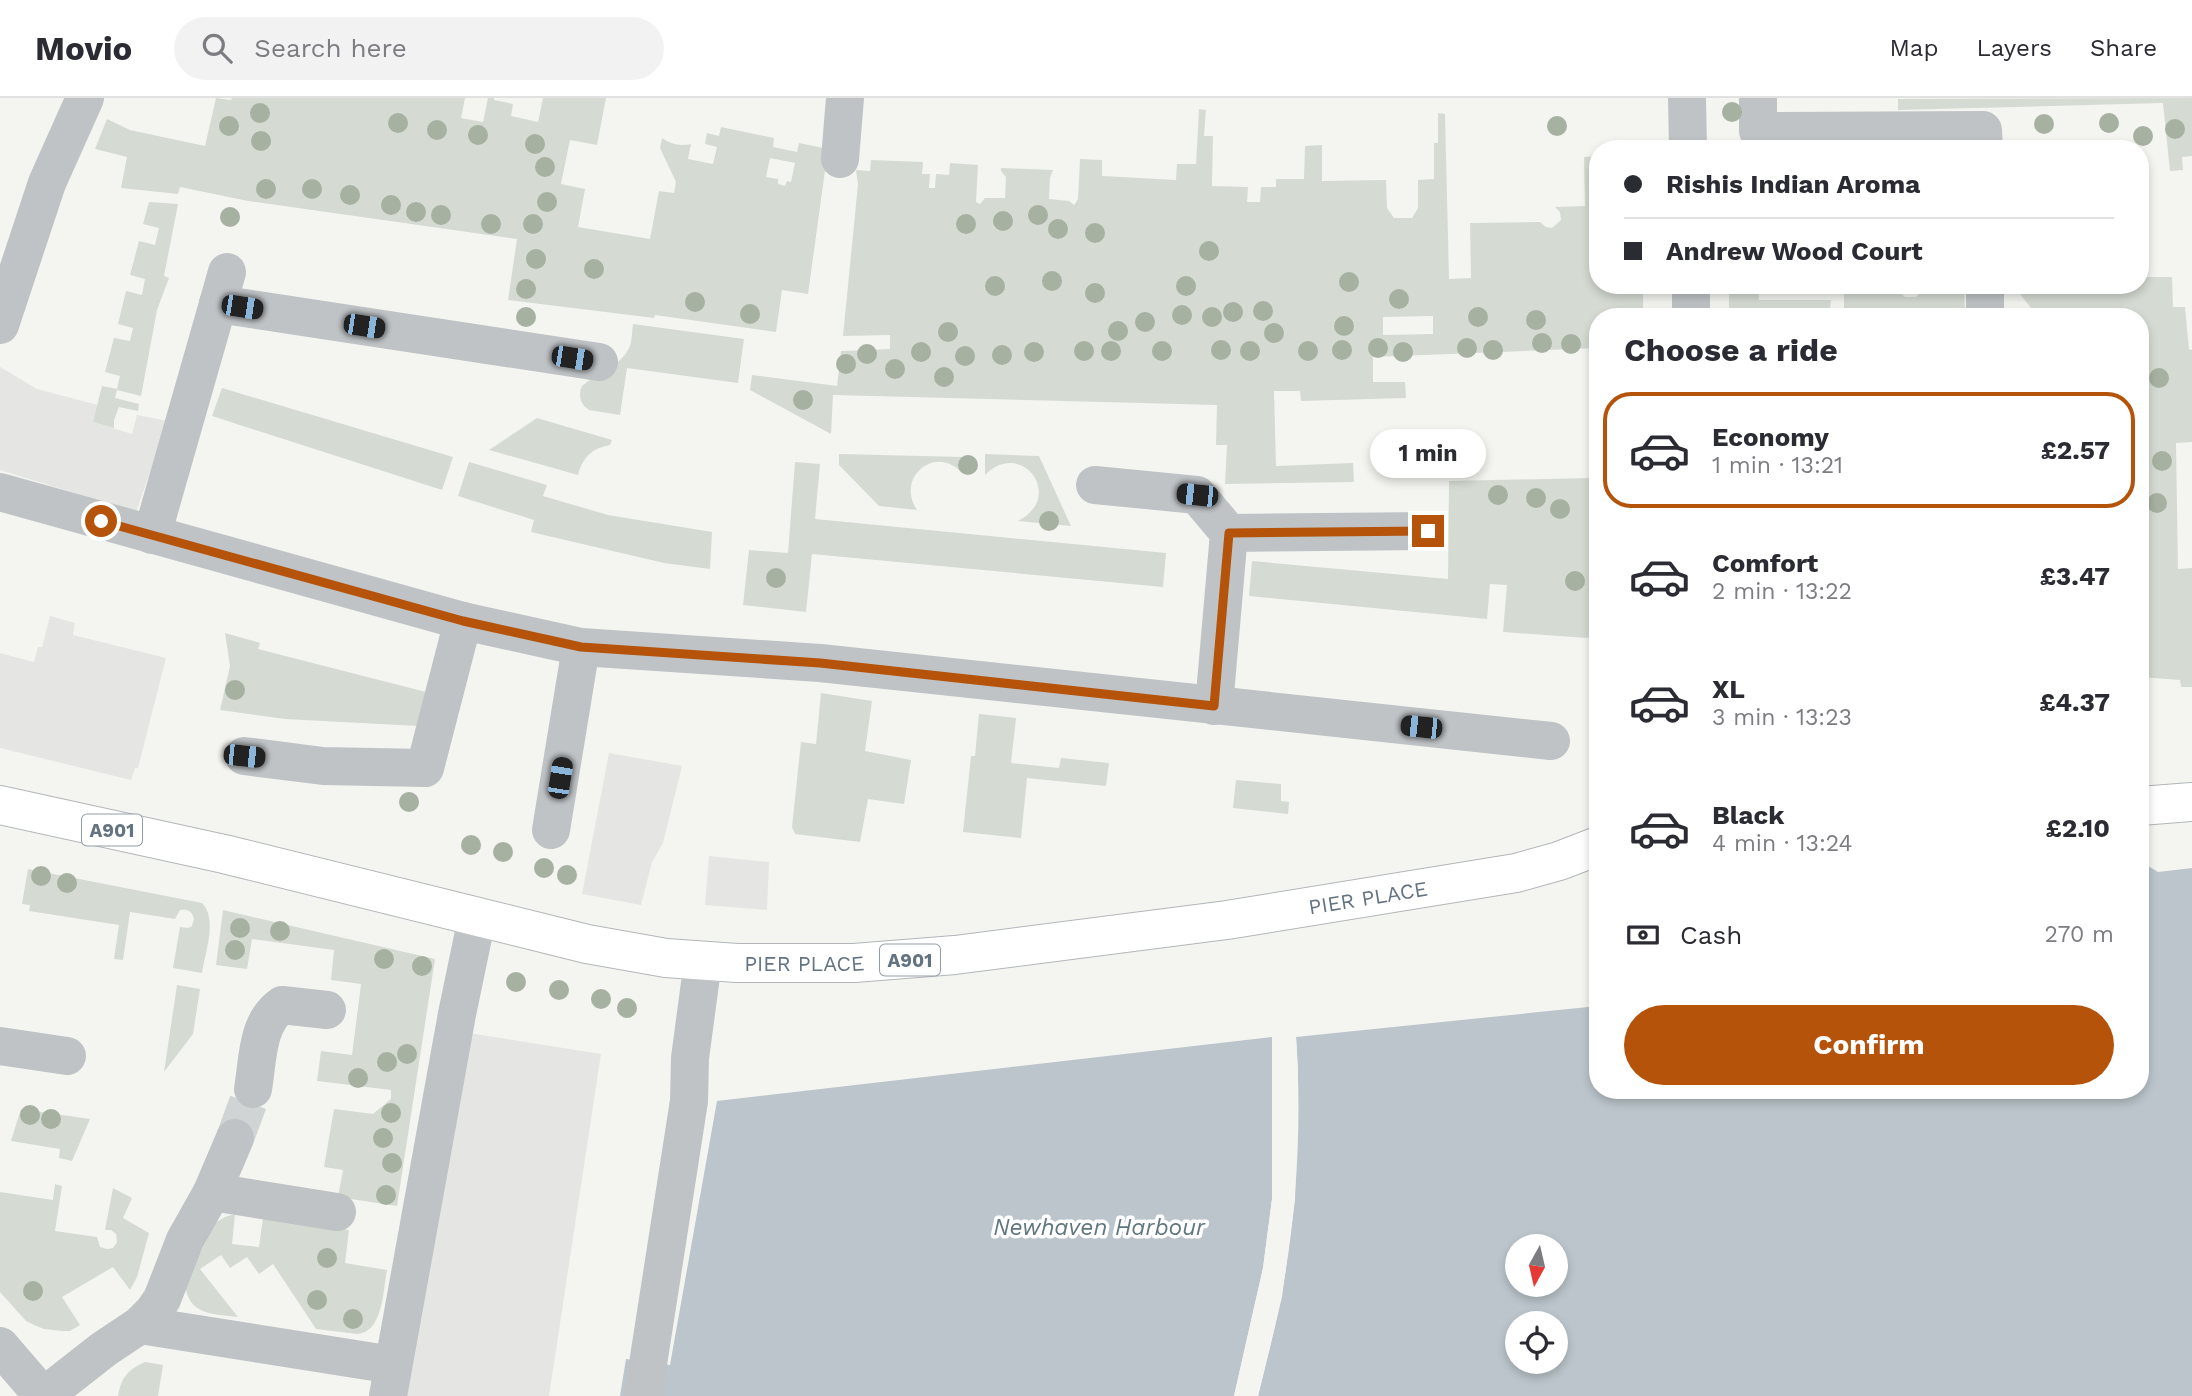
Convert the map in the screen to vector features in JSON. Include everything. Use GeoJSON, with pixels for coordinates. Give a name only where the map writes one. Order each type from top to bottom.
{"type":"FeatureCollection","features":[{"type":"Feature","properties":{"kind":"main road"},"geometry":{"type":"LineString","coordinates":[[2149,805],[2192,802]]}},
{"type":"Feature","properties":{"kind":"main road","name":"PIER PLACE"},"geometry":{"type":"LineString","coordinates":[[0,805],[224,854],[587,944],[666,958],[703,961],[854,964],[956,955],[1227,920],[1424,889],[1516,873],[1589,849]]}},
{"type":"Feature","properties":{"kind":"street"},"geometry":{"type":"LineString","coordinates":[[0,325],[47,183],[85,98]]}},
{"type":"Feature","properties":{"kind":"street"},"geometry":{"type":"LineString","coordinates":[[840,159],[845,98]]}},
{"type":"Feature","properties":{"kind":"street"},"geometry":{"type":"LineString","coordinates":[[1687,98],[1688,140]]}},
{"type":"Feature","properties":{"kind":"street"},"geometry":{"type":"LineString","coordinates":[[1758,98],[1758,131],[1983,130],[1984,140]]}},
{"type":"Feature","properties":{"kind":"street"},"geometry":{"type":"LineString","coordinates":[[152,535],[223,288],[599,362]]}},
{"type":"Feature","properties":{"kind":"street"},"geometry":{"type":"LineString","coordinates":[[1095,485],[1197,495],[1229,533],[1214,706]]}},
{"type":"Feature","properties":{"kind":"street"},"geometry":{"type":"LineString","coordinates":[[0,492],[463,621],[581,647],[820,663],[1551,741]]}},
{"type":"Feature","properties":{"kind":"street"},"geometry":{"type":"LineString","coordinates":[[1229,533],[1428,531]]}},
{"type":"Feature","properties":{"kind":"street"},"geometry":{"type":"LineString","coordinates":[[244,756],[323,766],[425,768],[463,621]]}},
{"type":"Feature","properties":{"kind":"street"},"geometry":{"type":"LineString","coordinates":[[551,830],[581,647]]}},
{"type":"Feature","properties":{"kind":"street"},"geometry":{"type":"LineString","coordinates":[[140,1325],[391,1380],[477,918]]}},
{"type":"Feature","properties":{"kind":"street"},"geometry":{"type":"LineString","coordinates":[[643,1396],[689,1101],[690,1058],[703,961]]}},
{"type":"Feature","properties":{"kind":"street"},"geometry":{"type":"LineString","coordinates":[[253,1089],[264,1026],[274,1010],[282,1004],[327,1010]]}},
{"type":"Feature","properties":{"kind":"street"},"geometry":{"type":"LineString","coordinates":[[0,1046],[67,1056]]}},
{"type":"Feature","properties":{"kind":"street"},"geometry":{"type":"LineString","coordinates":[[0,1346],[44,1396],[104,1349],[140,1325],[162,1299],[185,1240],[212,1192],[235,1138]]}},
{"type":"Feature","properties":{"kind":"street"},"geometry":{"type":"LineString","coordinates":[[212,1192],[337,1213]]}},
{"type":"Feature","properties":{"kind":"shaded area"},"geometry":{"type":"Polygon","coordinates":[[[216,98],[465,98],[461,118],[483,122],[488,98],[494,98],[513,104],[511,116],[538,122],[543,98],[606,98],[597,145],[570,140],[561,184],[585,189],[578,227],[650,239],[659,191],[674,193],[676,182],[660,148],[662,138],[676,144],[691,144],[688,159],[713,164],[717,147],[705,144],[707,133],[719,136],[721,127],[774,138],[773,147],[797,152],[799,143],[828,149],[808,294],[782,290],[776,332],[655,315],[654,318],[508,300],[517,239],[248,201],[180,187],[178,194],[121,188],[127,157],[95,149],[107,119],[130,130],[205,146],[216,98]],[[770,158],[766,177],[778,179],[778,184],[785,186],[787,181],[791,182],[795,163],[770,158]]]}},
{"type":"Feature","properties":{"kind":"shaded area"},"geometry":{"type":"Polygon","coordinates":[[[2192,98],[2192,156],[2182,157],[2183,170],[2170,171],[2163,103],[1898,110],[1898,99],[2192,98]]]}},
{"type":"Feature","properties":{"kind":"shaded area"},"geometry":{"type":"Polygon","coordinates":[[[1199,109],[1206,110],[1204,136],[1213,136],[1212,186],[1248,187],[1247,202],[1260,202],[1261,187],[1276,187],[1276,179],[1304,179],[1305,146],[1322,145],[1322,181],[1386,180],[1387,208],[1394,218],[1412,218],[1418,208],[1418,180],[1434,179],[1434,143],[1438,143],[1438,113],[1445,114],[1449,279],[1471,278],[1470,223],[1540,222],[1552,228],[1561,220],[1560,212],[1555,207],[1585,206],[1584,157],[1589,157],[1589,294],[1643,294],[1643,308],[1589,308],[1589,348],[1373,357],[1373,382],[1405,382],[1406,398],[1301,401],[1300,391],[1274,391],[1276,466],[1353,463],[1354,482],[1225,484],[1227,445],[1216,445],[1217,405],[833,395],[831,434],[750,390],[752,375],[837,386],[841,351],[890,349],[890,335],[843,336],[858,184],[856,170],[870,171],[871,160],[923,162],[922,174],[930,174],[929,188],[935,188],[936,174],[949,175],[950,163],[978,165],[976,202],[980,204],[985,198],[1005,198],[1006,177],[1001,168],[1053,170],[1049,199],[1069,201],[1074,205],[1078,199],[1080,159],[1102,160],[1102,176],[1176,180],[1177,164],[1196,164],[1199,109]],[[1433,316],[1383,317],[1383,335],[1433,334],[1433,316]]]}},
{"type":"Feature","properties":{"kind":"shaded area"},"geometry":{"type":"Polygon","coordinates":[[[149,202],[178,204],[164,276],[169,278],[157,310],[141,396],[117,390],[115,398],[139,404],[138,411],[119,407],[114,428],[93,422],[102,386],[117,389],[120,376],[105,372],[114,338],[130,341],[133,328],[118,324],[126,291],[142,295],[145,279],[130,275],[139,241],[155,245],[159,228],[143,224],[149,202]]]}},
{"type":"Feature","properties":{"kind":"shaded area"},"geometry":{"type":"Polygon","coordinates":[[[2149,277],[2172,277],[2173,307],[2185,307],[2189,349],[2192,350],[2192,442],[2176,443],[2178,569],[2192,568],[2192,687],[2181,687],[2180,680],[2149,678],[2149,308],[2031,308],[2020,294],[2149,294],[2149,277]]]}},
{"type":"Feature","properties":{"kind":"shaded area"},"geometry":{"type":"Polygon","coordinates":[[[1729,294],[1759,294],[1759,300],[1831,300],[1830,308],[1729,308],[1729,294]]]}},
{"type":"Feature","properties":{"kind":"shaded area"},"geometry":{"type":"Polygon","coordinates":[[[1844,294],[1901,294],[1905,297],[1916,297],[1919,294],[1964,294],[1965,308],[1844,308],[1844,294]]]}},
{"type":"Feature","properties":{"kind":"shaded area"},"geometry":{"type":"Polygon","coordinates":[[[633,324],[744,339],[738,383],[627,368],[620,415],[589,410],[581,399],[582,386],[615,364],[626,353],[631,344],[633,324]]]}},
{"type":"Feature","properties":{"kind":"shaded area"},"geometry":{"type":"Polygon","coordinates":[[[0,367],[37,389],[98,405],[94,422],[132,434],[137,415],[168,421],[136,512],[0,470],[0,367]]]}},
{"type":"Feature","properties":{"kind":"shaded area"},"geometry":{"type":"Polygon","coordinates":[[[222,388],[453,457],[442,490],[212,416],[222,388]]]}},
{"type":"Feature","properties":{"kind":"shaded area"},"geometry":{"type":"Polygon","coordinates":[[[537,418],[612,440],[610,445],[589,455],[578,475],[489,450],[537,418]]]}},
{"type":"Feature","properties":{"kind":"shaded area"},"geometry":{"type":"Polygon","coordinates":[[[839,454],[964,457],[962,473],[952,465],[941,462],[922,468],[911,486],[917,510],[879,506],[839,465],[839,454]]]}},
{"type":"Feature","properties":{"kind":"shaded area"},"geometry":{"type":"Polygon","coordinates":[[[985,454],[1039,456],[1071,526],[1018,521],[1032,510],[1038,498],[1038,486],[1033,475],[1024,467],[1012,463],[999,465],[985,475],[985,454]]]}},
{"type":"Feature","properties":{"kind":"shaded area"},"geometry":{"type":"Polygon","coordinates":[[[469,462],[547,485],[543,496],[608,515],[712,532],[710,569],[664,563],[531,532],[534,520],[458,496],[469,462]]]}},
{"type":"Feature","properties":{"kind":"shaded area"},"geometry":{"type":"Polygon","coordinates":[[[795,462],[820,464],[815,519],[1166,553],[1163,587],[812,554],[806,612],[743,605],[749,550],[788,553],[795,462]]]}},
{"type":"Feature","properties":{"kind":"shaded area"},"geometry":{"type":"Polygon","coordinates":[[[1589,478],[1589,637],[1503,632],[1507,585],[1490,584],[1487,619],[1249,596],[1252,561],[1448,579],[1449,481],[1589,478]]]}},
{"type":"Feature","properties":{"kind":"shaded area"},"geometry":{"type":"Polygon","coordinates":[[[50,616],[75,623],[73,635],[166,658],[138,768],[135,768],[131,780],[0,748],[0,653],[34,662],[38,647],[42,647],[50,616]]]}},
{"type":"Feature","properties":{"kind":"shaded area"},"geometry":{"type":"Polygon","coordinates":[[[225,633],[260,643],[258,649],[426,692],[418,726],[285,719],[220,710],[230,666],[225,633]]]}},
{"type":"Feature","properties":{"kind":"shaded area"},"geometry":{"type":"Polygon","coordinates":[[[821,693],[872,701],[865,751],[911,760],[904,804],[868,799],[860,842],[795,834],[792,827],[801,742],[816,744],[821,693]]]}},
{"type":"Feature","properties":{"kind":"shaded area"},"geometry":{"type":"Polygon","coordinates":[[[979,714],[1016,718],[1011,763],[1059,768],[1061,758],[1109,763],[1106,786],[1027,778],[1021,838],[963,832],[971,756],[975,756],[979,714]]]}},
{"type":"Feature","properties":{"kind":"shaded area"},"geometry":{"type":"Polygon","coordinates":[[[609,753],[682,766],[663,843],[652,862],[641,905],[582,894],[609,753]]]}},
{"type":"Feature","properties":{"kind":"shaded area"},"geometry":{"type":"Polygon","coordinates":[[[1236,780],[1281,784],[1281,801],[1289,802],[1288,814],[1233,808],[1236,780]]]}},
{"type":"Feature","properties":{"kind":"shaded area"},"geometry":{"type":"Polygon","coordinates":[[[709,856],[769,862],[767,910],[705,905],[709,856]]]}},
{"type":"Feature","properties":{"kind":"shaded area"},"geometry":{"type":"Polygon","coordinates":[[[28,869],[202,903],[207,910],[210,927],[202,973],[173,968],[180,927],[192,926],[194,919],[189,911],[180,910],[175,919],[130,912],[123,960],[114,959],[119,925],[29,911],[30,905],[22,904],[28,869]]]}},
{"type":"Feature","properties":{"kind":"shaded area"},"geometry":{"type":"Polygon","coordinates":[[[223,910],[435,959],[397,1206],[338,1197],[343,1170],[324,1167],[334,1109],[373,1114],[391,1099],[391,1090],[317,1081],[321,1051],[352,1055],[361,984],[331,980],[334,950],[252,939],[247,969],[216,965],[223,910]]]}},
{"type":"Feature","properties":{"kind":"shaded area"},"geometry":{"type":"Polygon","coordinates":[[[177,985],[200,989],[193,1034],[164,1072],[177,985]]]}},
{"type":"Feature","properties":{"kind":"shaded area"},"geometry":{"type":"Polygon","coordinates":[[[444,1029],[601,1054],[549,1396],[380,1396],[444,1029]]]}},
{"type":"Feature","properties":{"kind":"shaded area"},"geometry":{"type":"Polygon","coordinates":[[[21,1109],[90,1119],[72,1161],[59,1158],[60,1149],[11,1141],[21,1109]]]}},
{"type":"Feature","properties":{"kind":"shaded area"},"geometry":{"type":"Polygon","coordinates":[[[55,1184],[62,1186],[55,1231],[97,1237],[100,1247],[113,1248],[117,1242],[116,1234],[105,1230],[113,1188],[132,1198],[123,1218],[149,1233],[137,1277],[130,1290],[113,1267],[62,1297],[80,1325],[70,1331],[44,1329],[26,1321],[0,1292],[0,1192],[53,1200],[55,1184]]]}},
{"type":"Feature","properties":{"kind":"shaded area"},"geometry":{"type":"Polygon","coordinates":[[[235,1214],[232,1244],[259,1247],[263,1218],[349,1230],[345,1263],[387,1270],[383,1299],[372,1326],[366,1332],[357,1334],[316,1329],[273,1264],[259,1274],[247,1257],[230,1268],[221,1255],[200,1269],[238,1317],[211,1313],[196,1307],[187,1294],[185,1284],[215,1223],[235,1214]]]}},
{"type":"Feature","properties":{"kind":"shaded area"},"geometry":{"type":"Polygon","coordinates":[[[145,1362],[163,1365],[158,1396],[118,1396],[126,1375],[145,1362]]]}},
{"type":"Feature","properties":{"kind":"water"},"geometry":{"type":"Polygon","coordinates":[[[2149,866],[2158,872],[2192,868],[2192,1396],[1258,1396],[1279,1309],[1291,1234],[1298,1135],[1296,1037],[1589,1007],[1589,1099],[2149,1099],[2149,866]]]}},
{"type":"Feature","properties":{"kind":"water","name":"Newhaven Harbour"},"geometry":{"type":"Polygon","coordinates":[[[1272,1037],[1272,1199],[1263,1268],[1234,1396],[620,1396],[626,1359],[670,1365],[717,1101],[1272,1037]]]}},
{"type":"Feature","properties":{"kind":"pier"},"geometry":{"type":"Polygon","coordinates":[[[1272,1037],[1275,1037],[1276,1200],[1267,1269],[1238,1396],[1234,1396],[1263,1268],[1272,1199],[1272,1037]]]}},
{"type":"Feature","properties":{"kind":"pier"},"geometry":{"type":"Polygon","coordinates":[[[1293,1037],[1296,1037],[1298,1071],[1295,1200],[1282,1297],[1258,1396],[1254,1396],[1278,1296],[1291,1200],[1295,1071],[1293,1037]]]}},
{"type":"Feature","properties":{"kind":"tunnel"},"geometry":{"type":"LineString","coordinates":[[235,1138],[253,1089]]}},
{"type":"Feature","properties":{"kind":"route"},"geometry":{"type":"LineString","coordinates":[[101,521],[463,621],[581,647],[820,663],[1214,706],[1229,533],[1428,531]]}}]}
